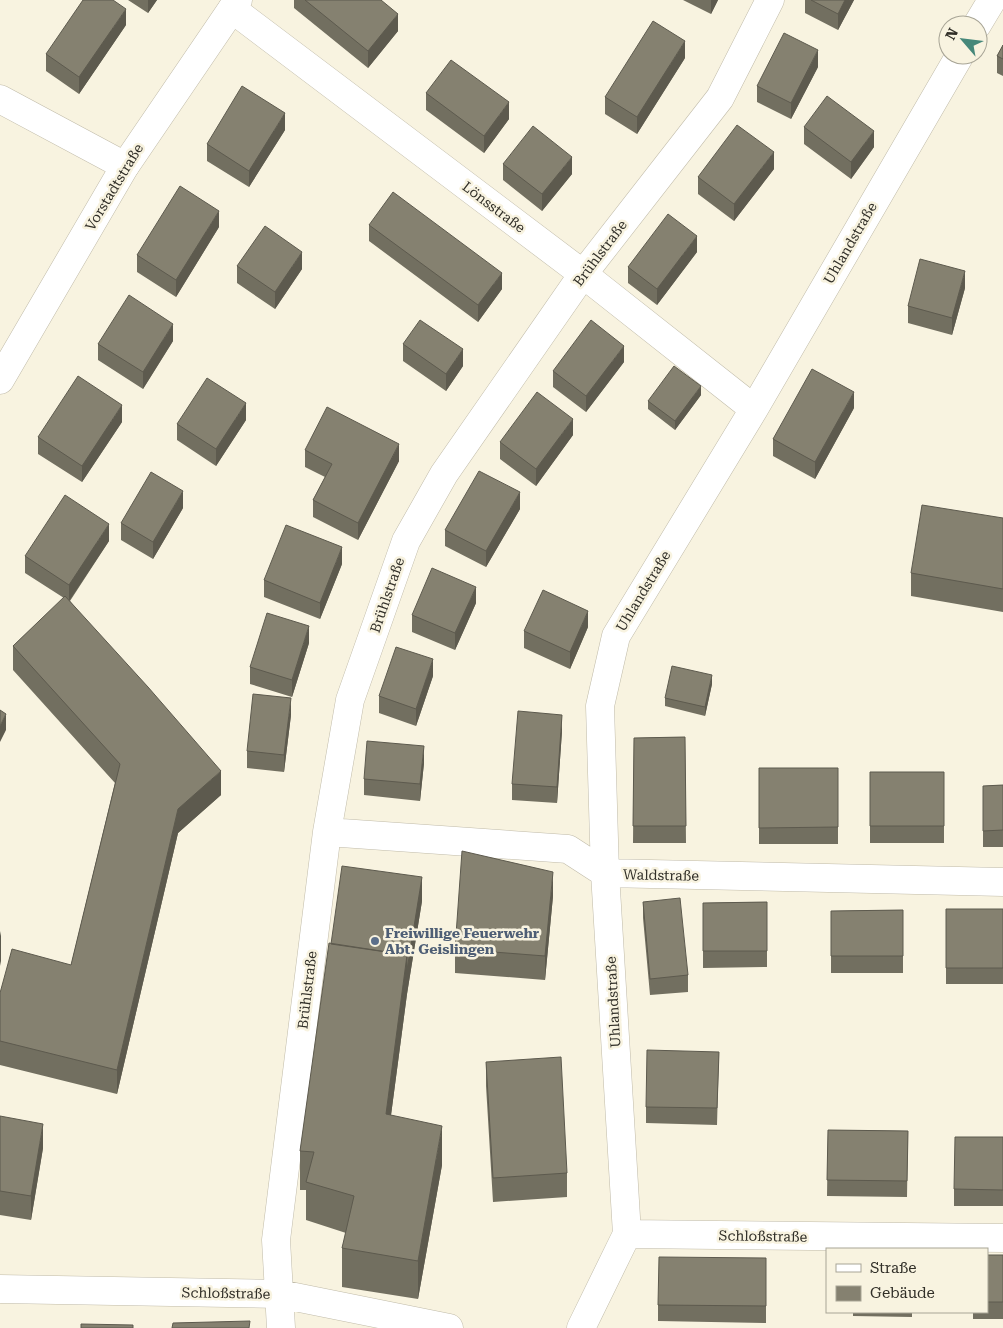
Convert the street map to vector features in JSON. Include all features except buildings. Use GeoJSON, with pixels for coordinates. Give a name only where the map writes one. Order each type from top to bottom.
{"type":"FeatureCollection","features":[{"type":"Feature","properties":{"kind":"street","name":"Brühlstraße"},"geometry":{"type":"LineString","coordinates":[[280,1328],[280,1294],[276,1240],[327,832],[350,700],[406,541],[444,474],[583,274],[720,98],[770,0]]}},
{"type":"Feature","properties":{"kind":"street"},"geometry":{"type":"LineString","coordinates":[[983,15],[992,0]]}},
{"type":"Feature","properties":{"kind":"street","name":"Lönsstraße"},"geometry":{"type":"LineString","coordinates":[[235,4],[754,409]]}},
{"type":"Feature","properties":{"kind":"street","name":"Vorstadtstraße"},"geometry":{"type":"LineString","coordinates":[[0,380],[125,166],[235,4]]}},
{"type":"Feature","properties":{"kind":"street","name":"Uhlandstraße"},"geometry":{"type":"LineString","coordinates":[[627,1234],[605,873],[600,706],[616,636],[754,409],[954,65]]}},
{"type":"Feature","properties":{"kind":"street"},"geometry":{"type":"LineString","coordinates":[[0,99],[125,166]]}},
{"type":"Feature","properties":{"kind":"street","name":"Waldstraße"},"geometry":{"type":"LineString","coordinates":[[327,832],[568,849],[605,873],[1003,882]]}},
{"type":"Feature","properties":{"kind":"street"},"geometry":{"type":"LineString","coordinates":[[581,1328],[627,1234]]}},
{"type":"Feature","properties":{"kind":"street","name":"Schloßstraße"},"geometry":{"type":"LineString","coordinates":[[627,1234],[1003,1238]]}},
{"type":"Feature","properties":{"kind":"street","name":"Schloßstraße"},"geometry":{"type":"LineString","coordinates":[[0,1289],[280,1294],[449,1328]]}},
{"type":"Feature","properties":{"kind":"place","name":"Freiwillige Feuerwehr Abt. Geislingen"},"geometry":{"type":"Point","coordinates":[375,941]}}]}
